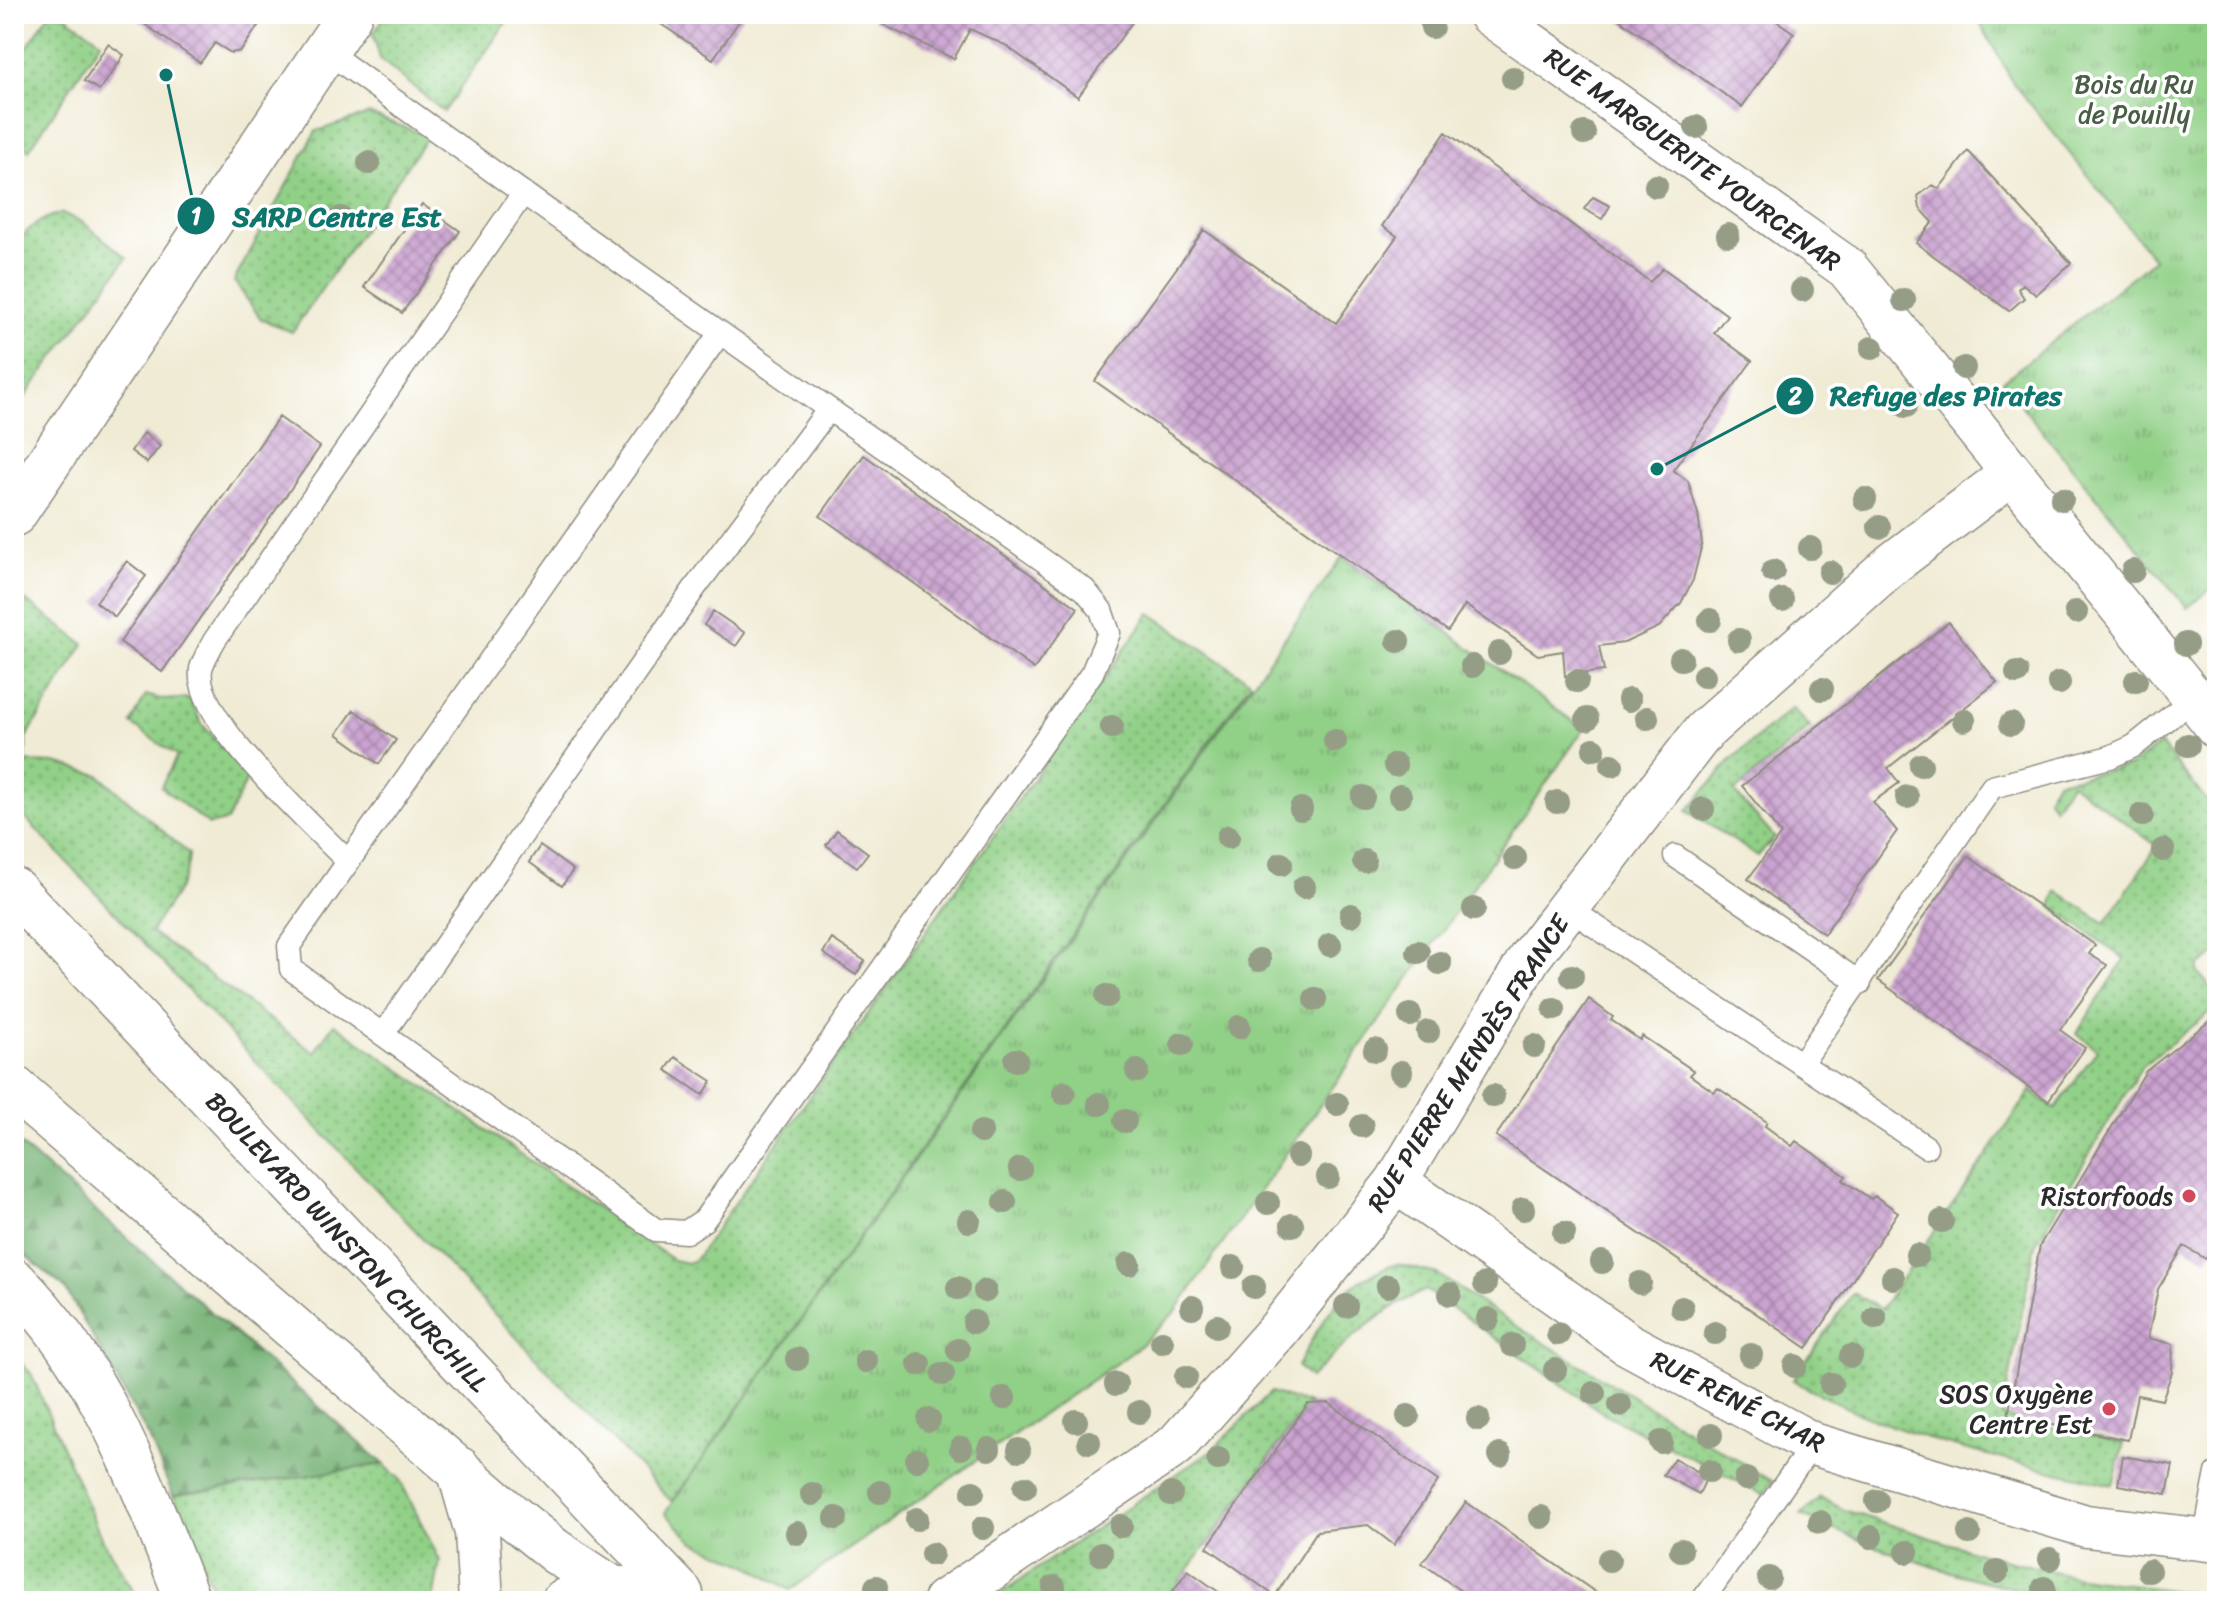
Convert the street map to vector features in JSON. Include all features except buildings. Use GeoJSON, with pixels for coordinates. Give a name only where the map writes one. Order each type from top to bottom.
{"type":"FeatureCollection","features":[{"type":"Feature","properties":{"kind":"street"},"geometry":{"type":"LineString","coordinates":[[14,514],[60,450],[350,14]]}},
{"type":"Feature","properties":{"kind":"street","name":"RUE MARGUERITE YOURCENAR"},"geometry":{"type":"LineString","coordinates":[[1489,14],[1847,268],[2205,712]]}},
{"type":"Feature","properties":{"kind":"street","name":"RUE PIERRE MENDÈS FRANCE"},"geometry":{"type":"LineString","coordinates":[[944,1601],[1176,1445],[1279,1329],[1396,1182],[1530,957],[1704,731],[1892,564],[2011,474]]}},
{"type":"Feature","properties":{"kind":"street","name":"BOULEVARD WINSTON CHURCHILL"},"geometry":{"type":"LineString","coordinates":[[14,890],[689,1598]]}},
{"type":"Feature","properties":{"kind":"street"},"geometry":{"type":"LineString","coordinates":[[14,1088],[555,1551],[613,1589]]}},
{"type":"Feature","properties":{"kind":"street","name":"RUE RENÉ CHAR"},"geometry":{"type":"LineString","coordinates":[[1396,1182],[1626,1343],[1813,1444],[2086,1526],[2210,1540]]}},
{"type":"Feature","properties":{"kind":"street"},"geometry":{"type":"LineString","coordinates":[[14,1281],[75,1355],[107,1410],[137,1473],[188,1601]]}},
{"type":"Feature","properties":{"kind":"street"},"geometry":{"type":"LineString","coordinates":[[459,1469],[477,1532],[481,1601]]}},
{"type":"Feature","properties":{"kind":"street"},"geometry":{"type":"LineString","coordinates":[[564,1601],[613,1589],[689,1598]]}},
{"type":"Feature","properties":{"kind":"lane"},"geometry":{"type":"LineString","coordinates":[[325,50],[522,195],[720,333],[829,409],[1085,590],[1101,610],[1109,633],[1092,673],[723,1194],[704,1220],[686,1232],[656,1230],[291,969],[289,946],[720,333]]}},
{"type":"Feature","properties":{"kind":"lane"},"geometry":{"type":"LineString","coordinates":[[348,862],[225,733],[208,707],[201,670],[214,641],[522,195]]}},
{"type":"Feature","properties":{"kind":"lane"},"geometry":{"type":"LineString","coordinates":[[383,1034],[694,589],[829,409]]}},
{"type":"Feature","properties":{"kind":"lane"},"geometry":{"type":"LineString","coordinates":[[1801,1064],[1860,983],[1992,787],[2110,757],[2205,712]]}},
{"type":"Feature","properties":{"kind":"lane"},"geometry":{"type":"LineString","coordinates":[[1675,856],[1860,983]]}},
{"type":"Feature","properties":{"kind":"lane"},"geometry":{"type":"LineString","coordinates":[[1568,908],[1926,1147]]}},
{"type":"Feature","properties":{"kind":"lane"},"geometry":{"type":"LineString","coordinates":[[1702,1601],[1813,1444]]}},
{"type":"Feature","properties":{"kind":"lane"},"geometry":{"type":"LineString","coordinates":[[2210,1540],[2217,1473]]}},
{"type":"Feature","properties":{"kind":"green space"},"geometry":{"type":"Polygon","coordinates":[[[49,14],[63,14],[101,41],[29,150],[14,138],[14,67],[49,14]]]}},
{"type":"Feature","properties":{"kind":"green space"},"geometry":{"type":"Polygon","coordinates":[[[387,14],[512,14],[444,112],[380,59],[373,33],[387,14]]]}},
{"type":"Feature","properties":{"kind":"green space","name":"Bois du Ru de Pouilly"},"geometry":{"type":"Polygon","coordinates":[[[1975,14],[2217,14],[2217,584],[2187,608],[2002,382],[2154,259],[2012,81],[1975,14]]]}},
{"type":"Feature","properties":{"kind":"green space"},"geometry":{"type":"Polygon","coordinates":[[[369,114],[428,136],[292,332],[261,319],[234,281],[316,131],[369,114]]]}},
{"type":"Feature","properties":{"kind":"green space"},"geometry":{"type":"Polygon","coordinates":[[[62,213],[84,223],[127,258],[14,412],[14,251],[33,226],[62,213]]]}},
{"type":"Feature","properties":{"kind":"green space"},"geometry":{"type":"Polygon","coordinates":[[[1342,557],[1584,729],[1175,1312],[1134,1351],[790,1590],[748,1565],[692,1541],[665,1513],[1342,557]]]}},
{"type":"Feature","properties":{"kind":"green space"},"geometry":{"type":"Polygon","coordinates":[[[25,600],[84,644],[26,738],[26,762],[55,763],[99,775],[189,854],[185,876],[151,932],[314,1052],[334,1024],[673,1260],[687,1263],[695,1260],[1150,613],[1251,682],[672,1502],[14,806],[14,615],[25,600]]]}},
{"type":"Feature","properties":{"kind":"green space"},"geometry":{"type":"Polygon","coordinates":[[[146,695],[163,700],[189,698],[202,724],[248,777],[227,821],[209,825],[161,787],[177,756],[131,724],[146,695]]]}},
{"type":"Feature","properties":{"kind":"green space"},"geometry":{"type":"Polygon","coordinates":[[[1792,708],[1810,727],[1734,792],[1775,838],[1758,856],[1687,811],[1731,760],[1792,708]]]}},
{"type":"Feature","properties":{"kind":"green space"},"geometry":{"type":"Polygon","coordinates":[[[2160,744],[2217,813],[2217,953],[2199,966],[2198,973],[2217,994],[2217,1007],[2142,1066],[2035,1245],[2002,1417],[2124,1443],[2113,1485],[1989,1456],[1908,1432],[1830,1400],[1793,1380],[1853,1293],[1881,1309],[2031,1091],[2055,1109],[2097,1050],[2077,1033],[2125,959],[2051,906],[2057,891],[2105,923],[2157,846],[2071,783],[2054,807],[2047,797],[2057,781],[2131,766],[2160,744]]]}},
{"type":"Feature","properties":{"kind":"green space"},"geometry":{"type":"Polygon","coordinates":[[[14,1139],[399,1478],[440,1561],[433,1601],[218,1601],[149,1437],[65,1288],[14,1246],[14,1139]]]}},
{"type":"Feature","properties":{"kind":"green space"},"geometry":{"type":"Polygon","coordinates":[[[14,1139],[384,1464],[173,1496],[149,1437],[65,1288],[14,1246],[14,1139]]]}},
{"type":"Feature","properties":{"kind":"green space"},"geometry":{"type":"Polygon","coordinates":[[[1397,1264],[1437,1274],[1505,1319],[1772,1481],[1764,1495],[1603,1413],[1426,1290],[1378,1317],[1310,1378],[1297,1366],[1336,1303],[1362,1280],[1397,1264]]]}},
{"type":"Feature","properties":{"kind":"green space"},"geometry":{"type":"Polygon","coordinates":[[[14,1356],[31,1373],[101,1537],[140,1601],[14,1601],[14,1356]]]}},
{"type":"Feature","properties":{"kind":"green space"},"geometry":{"type":"Polygon","coordinates":[[[1271,1392],[1308,1404],[1166,1601],[989,1601],[1212,1450],[1271,1392]]]}},
{"type":"Feature","properties":{"kind":"green space"},"geometry":{"type":"Polygon","coordinates":[[[1820,1497],[1844,1510],[1982,1554],[2073,1576],[2217,1597],[2217,1601],[2107,1601],[2068,1597],[1951,1572],[1874,1546],[1801,1515],[1820,1497]]]}},
{"type":"Feature","properties":{"kind":"place","name":"SARP Centre Est"},"geometry":{"type":"Point","coordinates":[166,75]}},
{"type":"Feature","properties":{"kind":"place","name":"Refuge des Pirates"},"geometry":{"type":"Point","coordinates":[1657,469]}},
{"type":"Feature","properties":{"kind":"place","name":"Ristorfoods"},"geometry":{"type":"Point","coordinates":[2189,1196]}},
{"type":"Feature","properties":{"kind":"place","name":"SOS Oxygène Centre Est"},"geometry":{"type":"Point","coordinates":[2109,1409]}}]}
